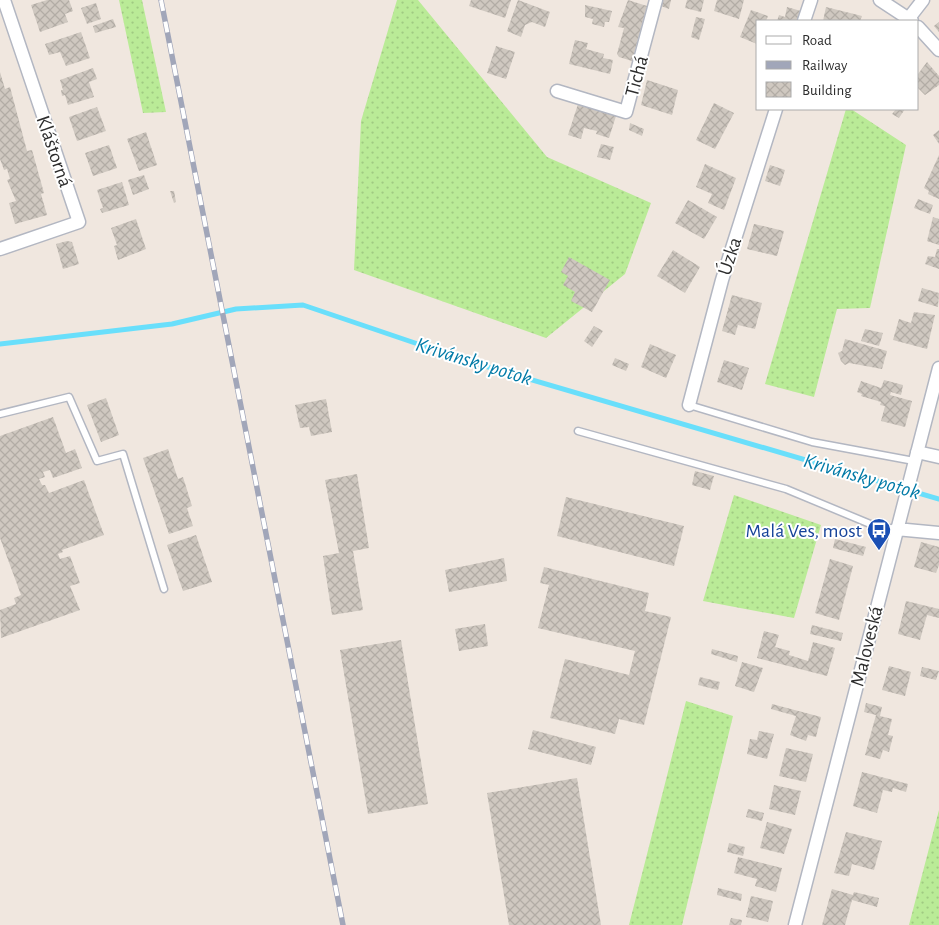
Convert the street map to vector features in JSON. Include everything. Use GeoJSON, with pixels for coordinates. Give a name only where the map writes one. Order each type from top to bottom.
{"type":"FeatureCollection","features":[{"type":"Feature","properties":{"kind":"street","name":"Kláštorná"},"geometry":{"type":"LineString","coordinates":[[0,249],[79,222],[4,0]]}},
{"type":"Feature","properties":{"kind":"street","name":"Tichá"},"geometry":{"type":"LineString","coordinates":[[557,91],[626,112],[656,0]]}},
{"type":"Feature","properties":{"kind":"street"},"geometry":{"type":"LineString","coordinates":[[804,20],[811,0]]}},
{"type":"Feature","properties":{"kind":"street"},"geometry":{"type":"LineString","coordinates":[[880,0],[910,20]]}},
{"type":"Feature","properties":{"kind":"street"},"geometry":{"type":"LineString","coordinates":[[914,20],[923,0]]}},
{"type":"Feature","properties":{"kind":"street"},"geometry":{"type":"LineString","coordinates":[[919,28],[939,50]]}},
{"type":"Feature","properties":{"kind":"street","name":"Úzka"},"geometry":{"type":"LineString","coordinates":[[689,405],[722,280],[776,110]]}},
{"type":"Feature","properties":{"kind":"street","name":"Maloveská"},"geometry":{"type":"LineString","coordinates":[[795,925],[939,368]]}},
{"type":"Feature","properties":{"kind":"street"},"geometry":{"type":"LineString","coordinates":[[914,461],[939,457]]}},
{"type":"Feature","properties":{"kind":"street"},"geometry":{"type":"LineString","coordinates":[[897,525],[939,533]]}},
{"type":"Feature","properties":{"kind":"lane"},"geometry":{"type":"LineString","coordinates":[[0,414],[69,397],[96,461],[123,454],[164,589]]}},
{"type":"Feature","properties":{"kind":"lane"},"geometry":{"type":"LineString","coordinates":[[689,405],[812,442],[914,461]]}},
{"type":"Feature","properties":{"kind":"lane"},"geometry":{"type":"LineString","coordinates":[[578,431],[786,489],[875,526],[897,525]]}},
{"type":"Feature","properties":{"kind":"green space"},"geometry":{"type":"Polygon","coordinates":[[[119,0],[142,0],[166,112],[143,113],[119,0]]]}},
{"type":"Feature","properties":{"kind":"green space"},"geometry":{"type":"Polygon","coordinates":[[[397,0],[418,0],[547,157],[651,203],[625,274],[546,338],[354,270],[361,121],[397,0]]]}},
{"type":"Feature","properties":{"kind":"green space"},"geometry":{"type":"Polygon","coordinates":[[[846,110],[853,110],[906,145],[870,308],[837,309],[814,397],[765,384],[846,110]]]}},
{"type":"Feature","properties":{"kind":"green space"},"geometry":{"type":"Polygon","coordinates":[[[734,495],[821,525],[794,618],[703,601],[734,495]]]}},
{"type":"Feature","properties":{"kind":"green space"},"geometry":{"type":"Polygon","coordinates":[[[686,701],[733,716],[682,925],[629,925],[686,701]]]}},
{"type":"Feature","properties":{"kind":"green space"},"geometry":{"type":"Polygon","coordinates":[[[939,810],[939,925],[909,925],[939,810]]]}},
{"type":"Feature","properties":{"kind":"building"},"geometry":{"type":"Polygon","coordinates":[[[47,0],[69,0],[73,11],[65,14],[68,22],[40,32],[31,5],[47,0]]]}},
{"type":"Feature","properties":{"kind":"building"},"geometry":{"type":"Polygon","coordinates":[[[471,0],[511,0],[505,18],[469,6],[471,0]]]}},
{"type":"Feature","properties":{"kind":"building"},"geometry":{"type":"Polygon","coordinates":[[[518,0],[550,12],[545,27],[532,22],[525,25],[521,37],[507,31],[518,0]]]}},
{"type":"Feature","properties":{"kind":"building"},"geometry":{"type":"Polygon","coordinates":[[[628,0],[647,6],[632,61],[619,57],[617,54],[624,28],[618,27],[628,0]]]}},
{"type":"Feature","properties":{"kind":"building"},"geometry":{"type":"Polygon","coordinates":[[[663,0],[671,0],[669,9],[661,6],[663,0]]]}},
{"type":"Feature","properties":{"kind":"building"},"geometry":{"type":"Polygon","coordinates":[[[687,0],[704,0],[701,12],[685,8],[687,0]]]}},
{"type":"Feature","properties":{"kind":"building"},"geometry":{"type":"Polygon","coordinates":[[[717,0],[744,0],[739,19],[714,11],[717,0]]]}},
{"type":"Feature","properties":{"kind":"building"},"geometry":{"type":"Polygon","coordinates":[[[96,3],[101,19],[87,24],[81,8],[96,3]]]}},
{"type":"Feature","properties":{"kind":"building"},"geometry":{"type":"Polygon","coordinates":[[[585,5],[612,11],[609,22],[605,22],[604,27],[592,24],[593,19],[585,17],[585,5]]]}},
{"type":"Feature","properties":{"kind":"building"},"geometry":{"type":"Polygon","coordinates":[[[787,7],[801,11],[798,20],[777,20],[779,15],[785,17],[787,7]]]}},
{"type":"Feature","properties":{"kind":"building"},"geometry":{"type":"Polygon","coordinates":[[[826,7],[862,16],[860,20],[823,20],[826,7]]]}},
{"type":"Feature","properties":{"kind":"building"},"geometry":{"type":"Polygon","coordinates":[[[751,10],[768,16],[766,20],[756,20],[756,44],[740,37],[751,10]]]}},
{"type":"Feature","properties":{"kind":"building"},"geometry":{"type":"Polygon","coordinates":[[[696,17],[705,19],[699,40],[691,37],[696,17]]]}},
{"type":"Feature","properties":{"kind":"building"},"geometry":{"type":"Polygon","coordinates":[[[113,19],[116,27],[95,33],[93,26],[113,19]]]}},
{"type":"Feature","properties":{"kind":"building"},"geometry":{"type":"Polygon","coordinates":[[[939,22],[939,32],[934,26],[939,22]]]}},
{"type":"Feature","properties":{"kind":"building"},"geometry":{"type":"Polygon","coordinates":[[[81,32],[90,58],[66,66],[60,52],[49,55],[45,44],[81,32]]]}},
{"type":"Feature","properties":{"kind":"building"},"geometry":{"type":"Polygon","coordinates":[[[575,40],[588,43],[586,49],[604,54],[603,58],[613,60],[610,74],[569,64],[575,40]]]}},
{"type":"Feature","properties":{"kind":"building"},"geometry":{"type":"Polygon","coordinates":[[[496,46],[515,52],[506,79],[487,73],[496,46]]]}},
{"type":"Feature","properties":{"kind":"building"},"geometry":{"type":"Polygon","coordinates":[[[927,62],[939,76],[939,85],[925,95],[919,89],[919,73],[927,62]]]}},
{"type":"Feature","properties":{"kind":"building"},"geometry":{"type":"Polygon","coordinates":[[[93,68],[97,79],[89,82],[94,97],[68,105],[65,95],[62,96],[61,90],[63,90],[60,80],[93,68]]]}},
{"type":"Feature","properties":{"kind":"building"},"geometry":{"type":"Polygon","coordinates":[[[0,72],[5,89],[10,87],[27,151],[32,150],[44,193],[41,194],[47,215],[15,224],[9,203],[16,201],[7,180],[10,179],[7,169],[4,170],[0,159],[0,72]]]}},
{"type":"Feature","properties":{"kind":"building"},"geometry":{"type":"Polygon","coordinates":[[[647,80],[678,90],[672,115],[641,105],[647,80]]]}},
{"type":"Feature","properties":{"kind":"building"},"geometry":{"type":"Polygon","coordinates":[[[714,103],[734,113],[715,149],[696,140],[714,103]]]}},
{"type":"Feature","properties":{"kind":"building"},"geometry":{"type":"Polygon","coordinates":[[[578,104],[616,116],[609,138],[596,134],[597,131],[584,128],[581,139],[568,135],[578,104]]]}},
{"type":"Feature","properties":{"kind":"building"},"geometry":{"type":"Polygon","coordinates":[[[97,107],[106,131],[77,141],[69,117],[97,107]]]}},
{"type":"Feature","properties":{"kind":"building"},"geometry":{"type":"Polygon","coordinates":[[[895,110],[904,110],[899,118],[892,114],[895,110]]]}},
{"type":"Feature","properties":{"kind":"building"},"geometry":{"type":"Polygon","coordinates":[[[630,123],[644,129],[642,136],[629,130],[630,123]]]}},
{"type":"Feature","properties":{"kind":"building"},"geometry":{"type":"Polygon","coordinates":[[[939,130],[939,144],[933,135],[939,130]]]}},
{"type":"Feature","properties":{"kind":"building"},"geometry":{"type":"Polygon","coordinates":[[[146,132],[157,165],[139,171],[127,139],[146,132]]]}},
{"type":"Feature","properties":{"kind":"building"},"geometry":{"type":"Polygon","coordinates":[[[601,144],[614,147],[610,160],[597,157],[601,144]]]}},
{"type":"Feature","properties":{"kind":"building"},"geometry":{"type":"Polygon","coordinates":[[[109,145],[117,168],[93,176],[85,153],[109,145]]]}},
{"type":"Feature","properties":{"kind":"building"},"geometry":{"type":"Polygon","coordinates":[[[939,155],[939,199],[928,194],[929,191],[924,188],[939,155]]]}},
{"type":"Feature","properties":{"kind":"building"},"geometry":{"type":"Polygon","coordinates":[[[705,164],[736,178],[724,210],[708,203],[712,194],[696,187],[705,164]]]}},
{"type":"Feature","properties":{"kind":"building"},"geometry":{"type":"Polygon","coordinates":[[[770,165],[785,170],[780,186],[765,181],[770,165]]]}},
{"type":"Feature","properties":{"kind":"building"},"geometry":{"type":"Polygon","coordinates":[[[144,175],[149,189],[133,195],[128,180],[144,175]]]}},
{"type":"Feature","properties":{"kind":"building"},"geometry":{"type":"Polygon","coordinates":[[[122,182],[129,205],[102,213],[100,209],[103,208],[97,190],[122,182]]]}},
{"type":"Feature","properties":{"kind":"building"},"geometry":{"type":"Polygon","coordinates":[[[170,191],[174,191],[176,202],[174,203],[170,191]]]}},
{"type":"Feature","properties":{"kind":"building"},"geometry":{"type":"Polygon","coordinates":[[[918,199],[933,205],[930,214],[914,208],[918,199]]]}},
{"type":"Feature","properties":{"kind":"building"},"geometry":{"type":"Polygon","coordinates":[[[688,200],[717,217],[704,239],[675,223],[688,200]]]}},
{"type":"Feature","properties":{"kind":"building"},"geometry":{"type":"Polygon","coordinates":[[[933,217],[939,219],[939,245],[927,241],[933,217]]]}},
{"type":"Feature","properties":{"kind":"building"},"geometry":{"type":"Polygon","coordinates":[[[136,219],[146,249],[118,260],[114,246],[117,245],[111,228],[136,219]]]}},
{"type":"Feature","properties":{"kind":"building"},"geometry":{"type":"Polygon","coordinates":[[[754,224],[784,231],[777,256],[747,249],[754,224]]]}},
{"type":"Feature","properties":{"kind":"building"},"geometry":{"type":"Polygon","coordinates":[[[67,241],[72,242],[79,264],[63,269],[56,244],[67,241]]]}},
{"type":"Feature","properties":{"kind":"building"},"geometry":{"type":"Polygon","coordinates":[[[937,249],[939,249],[939,269],[925,264],[928,256],[935,257],[937,249]]]}},
{"type":"Feature","properties":{"kind":"building"},"geometry":{"type":"Polygon","coordinates":[[[673,250],[700,267],[685,293],[657,276],[673,250]]]}},
{"type":"Feature","properties":{"kind":"building"},"geometry":{"type":"Polygon","coordinates":[[[569,257],[610,280],[592,312],[571,301],[575,292],[563,285],[568,276],[561,272],[569,257]]]}},
{"type":"Feature","properties":{"kind":"building"},"geometry":{"type":"Polygon","coordinates":[[[922,288],[939,293],[938,307],[918,301],[922,288]]]}},
{"type":"Feature","properties":{"kind":"building"},"geometry":{"type":"Polygon","coordinates":[[[732,295],[762,303],[755,329],[738,325],[735,335],[722,331],[732,295]]]}},
{"type":"Feature","properties":{"kind":"building"},"geometry":{"type":"Polygon","coordinates":[[[914,312],[935,315],[927,349],[893,340],[899,319],[911,323],[914,312]]]}},
{"type":"Feature","properties":{"kind":"building"},"geometry":{"type":"Polygon","coordinates":[[[594,326],[603,331],[592,347],[584,341],[594,326]]]}},
{"type":"Feature","properties":{"kind":"building"},"geometry":{"type":"Polygon","coordinates":[[[865,329],[883,333],[879,346],[861,341],[865,329]]]}},
{"type":"Feature","properties":{"kind":"building"},"geometry":{"type":"Polygon","coordinates":[[[845,339],[887,351],[882,369],[849,363],[845,365],[838,353],[842,351],[845,339]]]}},
{"type":"Feature","properties":{"kind":"building"},"geometry":{"type":"Polygon","coordinates":[[[650,344],[676,355],[666,378],[641,367],[650,344]]]}},
{"type":"Feature","properties":{"kind":"building"},"geometry":{"type":"Polygon","coordinates":[[[615,358],[629,364],[626,371],[612,365],[615,358]]]}},
{"type":"Feature","properties":{"kind":"building"},"geometry":{"type":"Polygon","coordinates":[[[724,360],[749,368],[742,390],[717,382],[724,360]]]}},
{"type":"Feature","properties":{"kind":"building"},"geometry":{"type":"Polygon","coordinates":[[[884,380],[903,385],[901,395],[891,392],[890,395],[912,401],[905,427],[881,421],[885,406],[880,405],[881,402],[861,396],[862,394],[857,392],[861,381],[881,388],[884,380]]]}},
{"type":"Feature","properties":{"kind":"building"},"geometry":{"type":"Polygon","coordinates":[[[106,398],[119,435],[101,442],[87,405],[106,398]]]}},
{"type":"Feature","properties":{"kind":"building"},"geometry":{"type":"Polygon","coordinates":[[[326,399],[332,432],[311,436],[309,427],[300,428],[295,405],[326,399]]]}},
{"type":"Feature","properties":{"kind":"building"},"geometry":{"type":"Polygon","coordinates":[[[53,417],[66,453],[75,449],[82,468],[53,478],[50,470],[43,472],[45,477],[39,479],[49,493],[84,480],[104,535],[62,550],[63,552],[58,554],[60,559],[70,556],[80,583],[70,586],[80,610],[1,638],[0,610],[16,604],[14,598],[21,595],[0,538],[0,436],[53,417]]]}},
{"type":"Feature","properties":{"kind":"building"},"geometry":{"type":"Polygon","coordinates":[[[168,449],[178,479],[183,477],[192,506],[187,508],[193,526],[169,534],[143,458],[168,449]]]}},
{"type":"Feature","properties":{"kind":"building"},"geometry":{"type":"Polygon","coordinates":[[[695,471],[714,476],[710,490],[692,485],[695,471]]]}},
{"type":"Feature","properties":{"kind":"building"},"geometry":{"type":"Polygon","coordinates":[[[357,474],[369,548],[353,551],[363,610],[332,615],[323,556],[339,553],[325,480],[357,474]]]}},
{"type":"Feature","properties":{"kind":"building"},"geometry":{"type":"Polygon","coordinates":[[[566,497],[684,526],[674,566],[557,536],[566,497]]]}},
{"type":"Feature","properties":{"kind":"building"},"geometry":{"type":"Polygon","coordinates":[[[196,535],[212,582],[183,591],[167,545],[196,535]]]}},
{"type":"Feature","properties":{"kind":"building"},"geometry":{"type":"Polygon","coordinates":[[[835,539],[866,547],[863,556],[833,548],[835,539]]]}},
{"type":"Feature","properties":{"kind":"building"},"geometry":{"type":"Polygon","coordinates":[[[921,542],[939,547],[939,565],[936,573],[914,567],[921,542]]]}},
{"type":"Feature","properties":{"kind":"building"},"geometry":{"type":"Polygon","coordinates":[[[504,558],[507,581],[449,592],[445,570],[504,558]]]}},
{"type":"Feature","properties":{"kind":"building"},"geometry":{"type":"Polygon","coordinates":[[[830,559],[853,566],[839,620],[815,613],[830,559]]]}},
{"type":"Feature","properties":{"kind":"building"},"geometry":{"type":"Polygon","coordinates":[[[544,567],[649,593],[645,611],[671,617],[644,725],[619,719],[615,734],[550,718],[565,659],[629,675],[635,651],[538,628],[549,585],[540,583],[544,567]]]}},
{"type":"Feature","properties":{"kind":"building"},"geometry":{"type":"Polygon","coordinates":[[[906,601],[939,609],[939,618],[927,615],[920,640],[898,634],[906,601]]]}},
{"type":"Feature","properties":{"kind":"building"},"geometry":{"type":"Polygon","coordinates":[[[485,624],[488,646],[459,651],[455,629],[485,624]]]}},
{"type":"Feature","properties":{"kind":"building"},"geometry":{"type":"Polygon","coordinates":[[[812,625],[843,633],[841,641],[810,634],[812,625]]]}},
{"type":"Feature","properties":{"kind":"building"},"geometry":{"type":"Polygon","coordinates":[[[764,631],[779,635],[775,647],[790,651],[789,655],[808,661],[813,642],[835,648],[827,676],[757,658],[764,631]]]}},
{"type":"Feature","properties":{"kind":"building"},"geometry":{"type":"Polygon","coordinates":[[[401,640],[428,804],[368,814],[340,650],[401,640]]]}},
{"type":"Feature","properties":{"kind":"building"},"geometry":{"type":"Polygon","coordinates":[[[712,649],[738,656],[737,662],[711,654],[712,649]]]}},
{"type":"Feature","properties":{"kind":"building"},"geometry":{"type":"Polygon","coordinates":[[[742,662],[763,668],[754,692],[735,686],[742,662]]]}},
{"type":"Feature","properties":{"kind":"building"},"geometry":{"type":"Polygon","coordinates":[[[889,666],[911,672],[905,696],[882,690],[889,666]]]}},
{"type":"Feature","properties":{"kind":"building"},"geometry":{"type":"Polygon","coordinates":[[[922,667],[939,671],[936,680],[920,676],[922,667]]]}},
{"type":"Feature","properties":{"kind":"building"},"geometry":{"type":"Polygon","coordinates":[[[700,677],[720,682],[718,690],[698,685],[700,677]]]}},
{"type":"Feature","properties":{"kind":"building"},"geometry":{"type":"Polygon","coordinates":[[[866,703],[882,707],[880,716],[892,719],[888,735],[893,736],[889,752],[883,750],[880,759],[865,755],[876,715],[864,712],[866,703]]]}},
{"type":"Feature","properties":{"kind":"building"},"geometry":{"type":"Polygon","coordinates":[[[772,704],[821,717],[816,737],[808,735],[806,741],[790,735],[796,716],[771,709],[772,704]]]}},
{"type":"Feature","properties":{"kind":"building"},"geometry":{"type":"Polygon","coordinates":[[[533,730],[596,747],[591,765],[528,749],[533,730]]]}},
{"type":"Feature","properties":{"kind":"building"},"geometry":{"type":"Polygon","coordinates":[[[759,731],[774,734],[767,759],[747,754],[750,739],[757,740],[759,731]]]}},
{"type":"Feature","properties":{"kind":"building"},"geometry":{"type":"Polygon","coordinates":[[[786,748],[813,754],[806,782],[779,776],[786,748]]]}},
{"type":"Feature","properties":{"kind":"building"},"geometry":{"type":"Polygon","coordinates":[[[862,772],[908,784],[906,792],[893,788],[892,792],[883,790],[877,813],[853,806],[862,772]]]}},
{"type":"Feature","properties":{"kind":"building"},"geometry":{"type":"Polygon","coordinates":[[[577,778],[601,925],[509,925],[487,793],[577,778]]]}},
{"type":"Feature","properties":{"kind":"building"},"geometry":{"type":"Polygon","coordinates":[[[774,785],[801,791],[795,815],[769,809],[774,785]]]}},
{"type":"Feature","properties":{"kind":"building"},"geometry":{"type":"Polygon","coordinates":[[[748,809],[764,813],[762,821],[746,817],[748,809]]]}},
{"type":"Feature","properties":{"kind":"building"},"geometry":{"type":"Polygon","coordinates":[[[767,822],[792,829],[784,854],[760,848],[767,822]]]}},
{"type":"Feature","properties":{"kind":"building"},"geometry":{"type":"Polygon","coordinates":[[[846,832],[882,841],[874,870],[852,864],[849,876],[834,873],[846,832]]]}},
{"type":"Feature","properties":{"kind":"building"},"geometry":{"type":"Polygon","coordinates":[[[729,843],[745,847],[743,856],[727,852],[729,843]]]}},
{"type":"Feature","properties":{"kind":"building"},"geometry":{"type":"Polygon","coordinates":[[[738,857],[782,868],[776,892],[755,886],[757,879],[734,873],[738,857]]]}},
{"type":"Feature","properties":{"kind":"building"},"geometry":{"type":"Polygon","coordinates":[[[718,888],[742,894],[741,901],[717,895],[718,888]]]}},
{"type":"Feature","properties":{"kind":"building"},"geometry":{"type":"Polygon","coordinates":[[[832,889],[853,895],[854,892],[879,898],[877,907],[852,900],[845,925],[822,925],[832,889]]]}},
{"type":"Feature","properties":{"kind":"building"},"geometry":{"type":"Polygon","coordinates":[[[751,896],[773,901],[768,922],[746,917],[751,896]]]}},
{"type":"Feature","properties":{"kind":"building"},"geometry":{"type":"Polygon","coordinates":[[[731,918],[742,920],[741,925],[729,925],[731,918]]]}},
{"type":"Feature","properties":{"kind":"waterway","name":"Krivánsky potok"},"geometry":{"type":"LineString","coordinates":[[0,344],[172,324],[236,309],[303,305],[471,362],[939,499]]}},
{"type":"Feature","properties":{"kind":"railway"},"geometry":{"type":"LineString","coordinates":[[161,0],[343,925]]}},
{"type":"Feature","properties":{"kind":"place","name":"Malá Ves, most"},"geometry":{"type":"Point","coordinates":[879,551]}}]}
